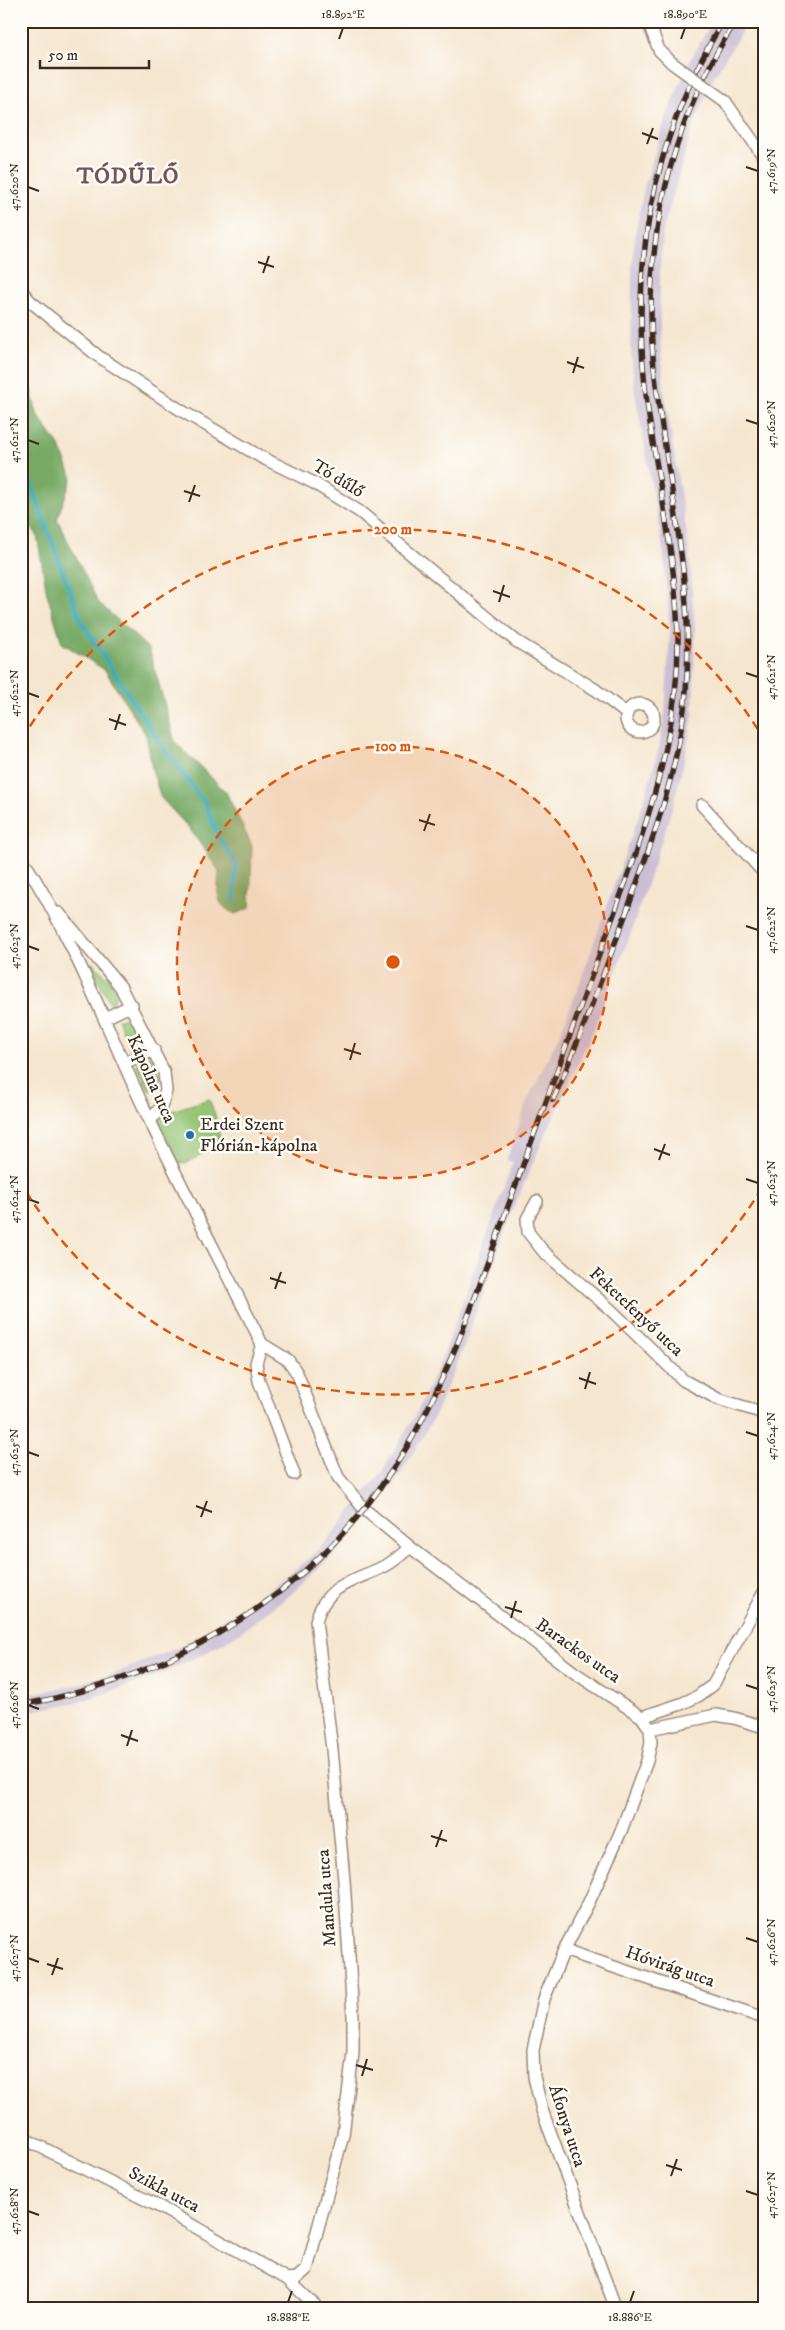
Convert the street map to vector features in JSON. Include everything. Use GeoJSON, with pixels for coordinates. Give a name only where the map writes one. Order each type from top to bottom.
{"type":"FeatureCollection","features":[{"type":"Feature","properties":{"kind":"street"},"geometry":{"type":"LineString","coordinates":[[648,21],[659,50],[672,63],[725,101],[764,157]]}},
{"type":"Feature","properties":{"kind":"street","name":"Tó dűlő"},"geometry":{"type":"LineString","coordinates":[[21,290],[30,301],[98,356],[182,411],[261,457],[314,483],[360,512],[516,641],[596,690],[627,714]]}},
{"type":"Feature","properties":{"kind":"street"},"geometry":{"type":"LineString","coordinates":[[702,806],[764,873]]}},
{"type":"Feature","properties":{"kind":"street","name":"Kápolna utca"},"geometry":{"type":"LineString","coordinates":[[21,857],[49,902],[105,1018],[150,1121],[262,1344]]}},
{"type":"Feature","properties":{"kind":"street"},"geometry":{"type":"LineString","coordinates":[[49,902],[120,986],[132,1005],[154,1050],[164,1072],[166,1091],[161,1107],[150,1121]]}},
{"type":"Feature","properties":{"kind":"street"},"geometry":{"type":"LineString","coordinates":[[105,1018],[132,1005]]}},
{"type":"Feature","properties":{"kind":"street"},"geometry":{"type":"LineString","coordinates":[[124,1063],[154,1050]]}},
{"type":"Feature","properties":{"kind":"street","name":"Feketefenyő utca"},"geometry":{"type":"LineString","coordinates":[[537,1201],[527,1219],[528,1232],[543,1250],[612,1311],[684,1380],[718,1399],[764,1413]]}},
{"type":"Feature","properties":{"kind":"street"},"geometry":{"type":"LineString","coordinates":[[262,1344],[256,1363],[259,1381],[294,1474]]}},
{"type":"Feature","properties":{"kind":"street","name":"Barackos utca"},"geometry":{"type":"LineString","coordinates":[[262,1344],[288,1360],[297,1373],[338,1478],[364,1509],[410,1547],[575,1673],[642,1717]]}},
{"type":"Feature","properties":{"kind":"street","name":"Mandula utca"},"geometry":{"type":"LineString","coordinates":[[287,2279],[297,2278],[308,2269],[343,2135],[353,2053],[353,2016],[344,1880],[332,1749],[316,1620],[320,1609],[329,1595],[340,1586],[386,1566],[410,1547]]}},
{"type":"Feature","properties":{"kind":"street"},"geometry":{"type":"LineString","coordinates":[[764,1592],[713,1685],[698,1696],[682,1704],[642,1717],[650,1729],[716,1716],[734,1718],[764,1727]]}},
{"type":"Feature","properties":{"kind":"street","name":"Áfonya utca"},"geometry":{"type":"LineString","coordinates":[[616,2309],[561,2167],[542,2110],[534,2077],[533,2050],[544,1999],[564,1950],[590,1902],[640,1782],[651,1743],[650,1729]]}},
{"type":"Feature","properties":{"kind":"street","name":"Hóvirág utca"},"geometry":{"type":"LineString","coordinates":[[564,1950],[764,2018]]}},
{"type":"Feature","properties":{"kind":"street","name":"Szikla utca"},"geometry":{"type":"LineString","coordinates":[[21,2137],[160,2207],[287,2279],[319,2309]]}},
{"type":"Feature","properties":{"kind":"shaded area"},"geometry":{"type":"Polygon","coordinates":[[[713,21],[748,21],[714,77],[692,128],[663,231],[660,268],[660,339],[664,389],[689,549],[695,630],[693,715],[686,753],[672,809],[631,932],[592,1034],[512,1212],[459,1360],[432,1421],[396,1481],[336,1552],[290,1595],[238,1634],[209,1651],[152,1678],[78,1702],[21,1713],[21,1695],[72,1686],[113,1674],[175,1649],[230,1619],[300,1566],[325,1543],[381,1473],[417,1412],[444,1354],[513,1162],[507,1160],[527,1101],[559,1036],[578,988],[644,801],[659,748],[665,714],[670,633],[664,555],[635,392],[631,351],[632,268],[636,229],[644,188],[665,120],[689,62],[713,21]]]}},
{"type":"Feature","properties":{"kind":"green space"},"geometry":{"type":"Polygon","coordinates":[[[21,361],[28,375],[37,414],[60,447],[72,478],[57,519],[98,602],[149,649],[175,742],[226,792],[252,846],[250,908],[235,914],[223,906],[218,896],[219,871],[190,829],[161,798],[153,773],[146,735],[105,670],[62,643],[47,594],[37,535],[21,513],[21,361]]]}},
{"type":"Feature","properties":{"kind":"green space"},"geometry":{"type":"Polygon","coordinates":[[[93,963],[113,986],[116,996],[114,1001],[110,1003],[89,965],[93,963]]]}},
{"type":"Feature","properties":{"kind":"green space"},"geometry":{"type":"Polygon","coordinates":[[[126,1018],[139,1031],[144,1045],[140,1051],[132,1054],[118,1019],[126,1018]]]}},
{"type":"Feature","properties":{"kind":"green space"},"geometry":{"type":"Polygon","coordinates":[[[151,1057],[161,1077],[156,1090],[149,1091],[136,1064],[151,1057]]]}},
{"type":"Feature","properties":{"kind":"green space"},"geometry":{"type":"Polygon","coordinates":[[[209,1099],[215,1115],[221,1143],[185,1164],[176,1162],[155,1120],[168,1112],[209,1099]]]}},
{"type":"Feature","properties":{"kind":"waterway"},"geometry":{"type":"LineString","coordinates":[[21,465],[26,471],[81,621],[159,742],[204,802],[219,837],[236,864],[234,900]]}},
{"type":"Feature","properties":{"kind":"railway"},"geometry":{"type":"LineString","coordinates":[[21,1705],[80,1692],[137,1673],[192,1648],[243,1618],[291,1582],[335,1542],[374,1496],[408,1445],[425,1415],[454,1351],[635,856],[666,748],[675,693],[678,637],[677,608],[671,551],[648,410],[642,358],[641,307],[644,257],[651,208],[662,161],[678,113],[698,67],[723,21]]}},
{"type":"Feature","properties":{"kind":"railway"},"geometry":{"type":"LineString","coordinates":[[553,1100],[590,1008],[646,858],[665,799],[680,739],[687,677],[686,601],[655,376],[651,330],[652,283],[656,237],[664,191],[677,147],[693,103],[712,61],[736,21]]}},
{"type":"Feature","properties":{"kind":"place","name":"Erdei Szent Flórián-kápolna"},"geometry":{"type":"Point","coordinates":[190,1135]}},
{"type":"Feature","properties":{"kind":"district","name":"TÓDŰLŐ"},"geometry":{"type":"Point","coordinates":[128,176]}}]}
